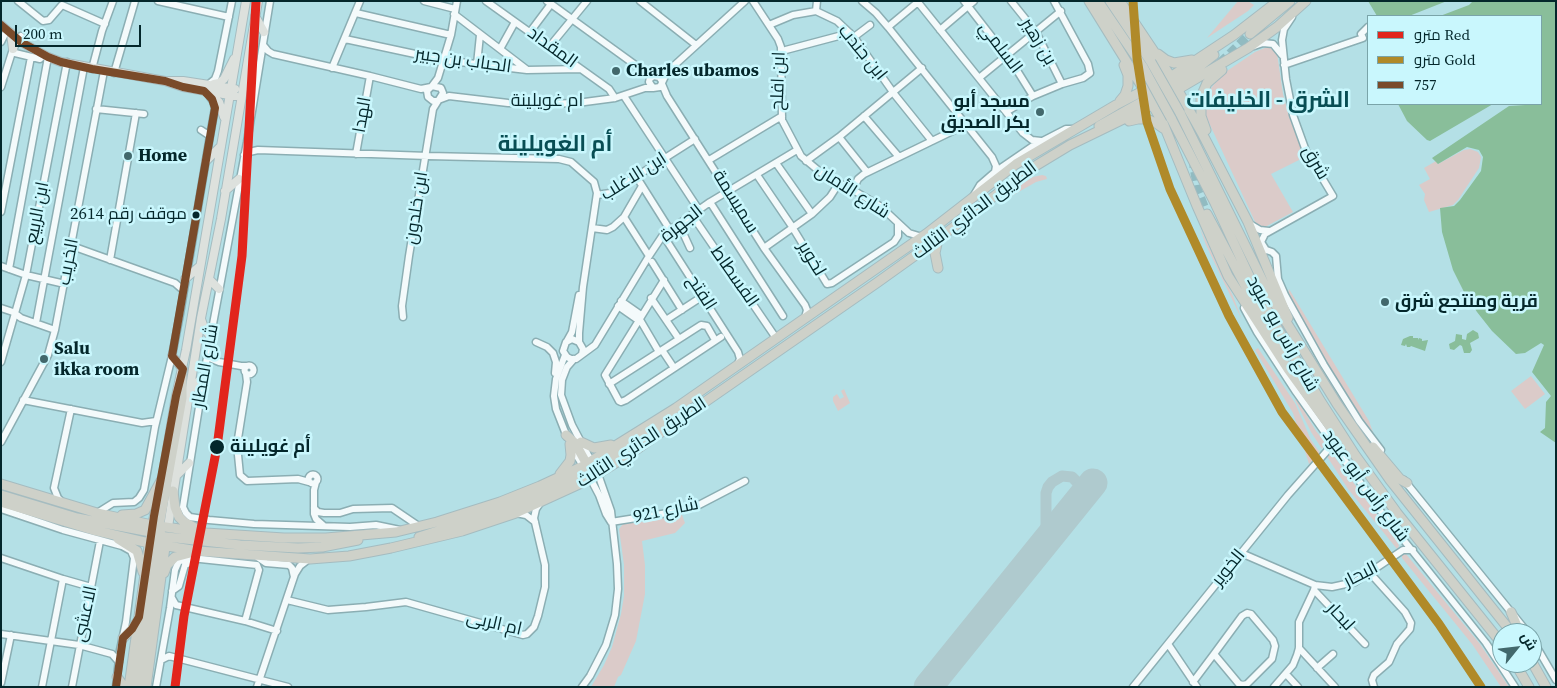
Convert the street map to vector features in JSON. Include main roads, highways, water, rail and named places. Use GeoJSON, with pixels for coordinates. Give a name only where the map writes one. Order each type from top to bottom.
{"type":"FeatureCollection","features":[{"type":"Feature","properties":{"kind":"highway"},"geometry":{"type":"LineString","coordinates":[[1089,1],[1149,98],[1174,148],[1228,276],[1335,440],[1355,455]]}},
{"type":"Feature","properties":{"kind":"highway","name":"شارع رأس بو عبود"},"geometry":{"type":"LineString","coordinates":[[1098,1],[1147,64],[1171,118],[1215,202],[1250,278],[1321,402],[1355,455],[1397,513],[1492,632]]}},
{"type":"Feature","properties":{"kind":"highway","name":"شارع رأس بو عبود"},"geometry":{"type":"LineString","coordinates":[[1110,1],[1147,64],[1180,113],[1270,296],[1292,332],[1390,480],[1504,623]]}},
{"type":"Feature","properties":{"kind":"highway"},"geometry":{"type":"LineString","coordinates":[[1120,1],[1174,84],[1248,222],[1262,249],[1292,332]]}},
{"type":"Feature","properties":{"kind":"highway"},"geometry":{"type":"LineString","coordinates":[[1174,84],[1203,56],[1278,1]]}},
{"type":"Feature","properties":{"kind":"highway"},"geometry":{"type":"LineString","coordinates":[[1250,34],[1290,1]]}},
{"type":"Feature","properties":{"kind":"highway"},"geometry":{"type":"LineString","coordinates":[[1174,84],[1236,56],[1297,10],[1306,1]]}},
{"type":"Feature","properties":{"kind":"highway"},"geometry":{"type":"LineString","coordinates":[[1096,12],[1128,75],[1127,92],[1116,105]]}},
{"type":"Feature","properties":{"kind":"highway"},"geometry":{"type":"LineString","coordinates":[[1174,84],[1200,66],[1234,35]]}},
{"type":"Feature","properties":{"kind":"highway"},"geometry":{"type":"LineString","coordinates":[[1151,47],[1162,58],[1174,63],[1203,56]]}},
{"type":"Feature","properties":{"kind":"highway"},"geometry":{"type":"LineString","coordinates":[[1236,56],[1232,62],[1207,83],[1201,97],[1200,109],[1202,120],[1231,179],[1238,203]]}},
{"type":"Feature","properties":{"kind":"highway","name":"الطريق الدائري الثالث"},"geometry":{"type":"LineString","coordinates":[[1,502],[62,521],[102,537],[157,537],[206,533],[284,538],[326,538],[380,534],[420,527],[489,506],[552,481],[590,469],[649,441],[938,239],[1027,171],[1070,145],[1112,125],[1149,98],[1174,84]]}},
{"type":"Feature","properties":{"kind":"highway","name":"الطريق الدائري الثالث"},"geometry":{"type":"LineString","coordinates":[[3,483],[66,504],[115,517],[199,555],[310,559],[349,556],[462,531],[516,513],[540,503],[590,469],[621,442],[676,408],[922,237],[1016,164],[1116,105],[1149,98],[1174,84]]}},
{"type":"Feature","properties":{"kind":"highway"},"geometry":{"type":"LineString","coordinates":[[1070,145],[1086,132],[1149,98]]}},
{"type":"Feature","properties":{"kind":"highway"},"geometry":{"type":"LineString","coordinates":[[1112,125],[1138,119],[1150,120],[1163,129],[1174,148]]}},
{"type":"Feature","properties":{"kind":"highway"},"geometry":{"type":"LineString","coordinates":[[1207,214],[1266,324],[1335,440]]}},
{"type":"Feature","properties":{"kind":"highway"},"geometry":{"type":"LineString","coordinates":[[938,239],[935,253],[938,268]]}},
{"type":"Feature","properties":{"kind":"highway"},"geometry":{"type":"LineString","coordinates":[[137,687],[157,537],[182,398],[182,372]]}},
{"type":"Feature","properties":{"kind":"highway"},"geometry":{"type":"LineString","coordinates":[[1338,404],[1400,479],[1407,484]]}},
{"type":"Feature","properties":{"kind":"highway"},"geometry":{"type":"LineString","coordinates":[[390,548],[538,496],[590,469],[645,436],[659,426],[676,408]]}},
{"type":"Feature","properties":{"kind":"highway"},"geometry":{"type":"LineString","coordinates":[[552,481],[569,463],[571,455],[568,439],[575,443],[590,469]]}},
{"type":"Feature","properties":{"kind":"highway"},"geometry":{"type":"LineString","coordinates":[[581,442],[597,448],[621,442]]}},
{"type":"Feature","properties":{"kind":"highway"},"geometry":{"type":"LineString","coordinates":[[115,517],[136,514],[145,510],[162,479]]}},
{"type":"Feature","properties":{"kind":"highway"},"geometry":{"type":"LineString","coordinates":[[173,491],[176,510],[180,519],[206,533]]}},
{"type":"Feature","properties":{"kind":"highway"},"geometry":{"type":"LineString","coordinates":[[1,495],[77,518],[157,537],[219,544],[298,548],[337,545],[380,534]]}},
{"type":"Feature","properties":{"kind":"highway"},"geometry":{"type":"LineString","coordinates":[[102,537],[129,544],[137,551],[144,582]]}},
{"type":"Feature","properties":{"kind":"highway","name":"شارع المطار"},"geometry":{"type":"LineString","coordinates":[[129,687],[144,582],[157,537]]}},
{"type":"Feature","properties":{"kind":"highway","name":"شارع المطار"},"geometry":{"type":"LineString","coordinates":[[146,687],[157,595],[157,537]]}},
{"type":"Feature","properties":{"kind":"highway"},"geometry":{"type":"LineString","coordinates":[[157,595],[164,572],[171,560],[177,556],[199,555]]}},
{"type":"Feature","properties":{"kind":"highway"},"geometry":{"type":"LineString","coordinates":[[1511,612],[1516,623]]}},
{"type":"Feature","properties":{"kind":"highway"},"geometry":{"type":"LineString","coordinates":[[123,638],[140,617]]}},
{"type":"Feature","properties":{"kind":"highway"},"geometry":{"type":"LineString","coordinates":[[1521,673],[1529,687]]}},
{"type":"Feature","properties":{"kind":"highway"},"geometry":{"type":"LineString","coordinates":[[1538,673],[1546,687]]}},
{"type":"Feature","properties":{"kind":"highway"},"geometry":{"type":"LineString","coordinates":[[117,677],[124,687]]}},
{"type":"Feature","properties":{"kind":"main road","name":"شارع المطار"},"geometry":{"type":"LineString","coordinates":[[157,537],[162,479],[225,120],[236,93],[258,1]]}},
{"type":"Feature","properties":{"kind":"main road","name":"شارع المطار"},"geometry":{"type":"LineString","coordinates":[[157,537],[173,491],[201,318],[225,190],[236,93],[238,50],[245,2]]}},
{"type":"Feature","properties":{"kind":"main road"},"geometry":{"type":"LineString","coordinates":[[255,16],[264,32]]}},
{"type":"Feature","properties":{"kind":"main road"},"geometry":{"type":"LineString","coordinates":[[1,19],[30,48],[46,56],[88,68],[163,82],[183,88],[207,88],[236,93]]}},
{"type":"Feature","properties":{"kind":"main road"},"geometry":{"type":"LineString","coordinates":[[6,29],[21,39],[67,62]]}},
{"type":"Feature","properties":{"kind":"main road"},"geometry":{"type":"LineString","coordinates":[[6,29],[14,51],[30,48]]}},
{"type":"Feature","properties":{"kind":"main road"},"geometry":{"type":"LineString","coordinates":[[207,88],[224,79],[238,50]]}},
{"type":"Feature","properties":{"kind":"main road"},"geometry":{"type":"LineString","coordinates":[[207,88],[219,102],[225,120]]}},
{"type":"Feature","properties":{"kind":"main road"},"geometry":{"type":"LineString","coordinates":[[206,161],[221,146]]}},
{"type":"Feature","properties":{"kind":"main road"},"geometry":{"type":"LineString","coordinates":[[225,190],[239,179]]}},
{"type":"Feature","properties":{"kind":"main road"},"geometry":{"type":"LineString","coordinates":[[185,279],[200,266]]}},
{"type":"Feature","properties":{"kind":"main road"},"geometry":{"type":"LineString","coordinates":[[209,279],[219,289]]}},
{"type":"Feature","properties":{"kind":"main road"},"geometry":{"type":"LineString","coordinates":[[201,318],[204,328],[211,337]]}},
{"type":"Feature","properties":{"kind":"main road"},"geometry":{"type":"LineString","coordinates":[[172,356],[182,372]]}},
{"type":"Feature","properties":{"kind":"main road"},"geometry":{"type":"LineString","coordinates":[[190,390],[204,376]]}},
{"type":"Feature","properties":{"kind":"main road"},"geometry":{"type":"LineString","coordinates":[[175,476],[189,463]]}},
{"type":"Feature","properties":{"kind":"tunnel"},"geometry":{"type":"LineString","coordinates":[[1220,63],[1250,34]]}},
{"type":"Feature","properties":{"kind":"tunnel"},"geometry":{"type":"LineString","coordinates":[[1197,118],[1194,139],[1194,167],[1198,191],[1207,214]]}},
{"type":"Feature","properties":{"kind":"metro line","name":"Red"},"geometry":{"type":"LineString","coordinates":[[175,687],[184,616],[217,447],[242,256],[256,1]]}},
{"type":"Feature","properties":{"kind":"metro line","name":"Gold"},"geometry":{"type":"LineString","coordinates":[[1133,1],[1137,58],[1147,122],[1170,189],[1229,316],[1282,412],[1439,624],[1481,687]]}},
{"type":"Feature","properties":{"kind":"place","name":"Charles ubamos"},"geometry":{"type":"Point","coordinates":[616,71]}},
{"type":"Feature","properties":{"kind":"place","name":"مسجد أبو بكر الصديق"},"geometry":{"type":"Point","coordinates":[1040,112]}},
{"type":"Feature","properties":{"kind":"place","name":"Home"},"geometry":{"type":"Point","coordinates":[128,156]}},
{"type":"Feature","properties":{"kind":"place","name":"موقف رقم 2614"},"geometry":{"type":"Point","coordinates":[196,215]}},
{"type":"Feature","properties":{"kind":"place","name":"قرية ومنتجع شرق"},"geometry":{"type":"Point","coordinates":[1385,302]}},
{"type":"Feature","properties":{"kind":"place","name":"Salu ikka room"},"geometry":{"type":"Point","coordinates":[44,359]}},
{"type":"Feature","properties":{"kind":"place","name":"أم غويلينة"},"geometry":{"type":"Point","coordinates":[217,447]}},
{"type":"Feature","properties":{"kind":"district","name":"الشرق - الخليفات"},"geometry":{"type":"Point","coordinates":[1268,101]}},
{"type":"Feature","properties":{"kind":"district","name":"أم الغويلينة"},"geometry":{"type":"Point","coordinates":[555,145]}}]}
